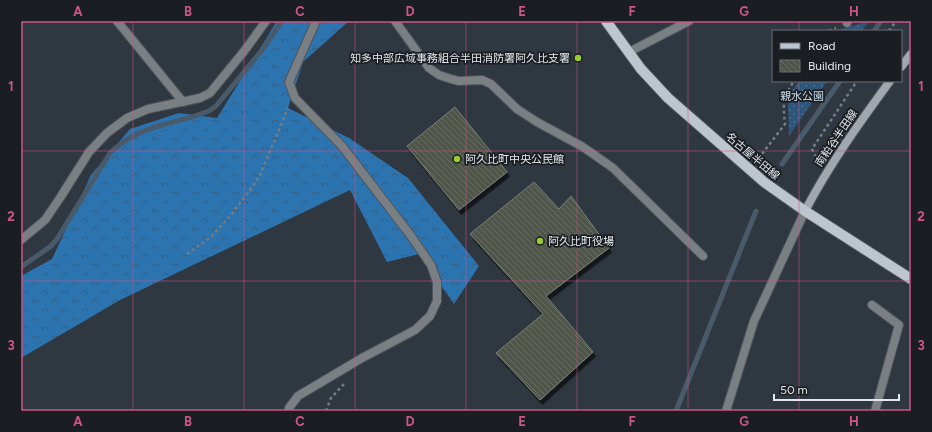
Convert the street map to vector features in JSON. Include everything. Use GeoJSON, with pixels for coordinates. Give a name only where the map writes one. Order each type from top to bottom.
{"type":"FeatureCollection","features":[{"type":"Feature","properties":{"kind":"main road","name":"名古屋半田線"},"geometry":{"type":"LineString","coordinates":[[606,21],[641,69],[668,98],[764,182],[805,211],[911,279]]}},
{"type":"Feature","properties":{"kind":"main road"},"geometry":{"type":"LineString","coordinates":[[902,66],[911,54]]}},
{"type":"Feature","properties":{"kind":"main road","name":"南粕谷半田線"},"geometry":{"type":"LineString","coordinates":[[805,211],[819,185],[863,118],[889,82]]}},
{"type":"Feature","properties":{"kind":"street"},"geometry":{"type":"LineString","coordinates":[[116,21],[183,102]]}},
{"type":"Feature","properties":{"kind":"street"},"geometry":{"type":"LineString","coordinates":[[21,240],[44,220],[60,198],[89,152],[107,133],[127,118],[148,109],[200,98],[210,93],[245,50],[266,21]]}},
{"type":"Feature","properties":{"kind":"street"},"geometry":{"type":"LineString","coordinates":[[289,411],[298,396],[362,358],[415,330],[430,316],[437,301],[437,282],[431,265],[411,236],[342,146],[295,98],[289,82],[316,21]]}},
{"type":"Feature","properties":{"kind":"street"},"geometry":{"type":"LineString","coordinates":[[394,21],[429,68],[439,75],[451,79],[459,81],[482,80],[491,84],[521,112],[583,147],[613,168],[703,256]]}},
{"type":"Feature","properties":{"kind":"street"},"geometry":{"type":"LineString","coordinates":[[629,52],[689,21]]}},
{"type":"Feature","properties":{"kind":"street"},"geometry":{"type":"LineString","coordinates":[[726,411],[754,321],[805,211]]}},
{"type":"Feature","properties":{"kind":"street"},"geometry":{"type":"LineString","coordinates":[[872,305],[899,325],[875,411]]}},
{"type":"Feature","properties":{"kind":"path"},"geometry":{"type":"LineString","coordinates":[[890,30],[896,21]]}},
{"type":"Feature","properties":{"kind":"path"},"geometry":{"type":"LineString","coordinates":[[762,154],[784,124],[783,104],[786,93],[793,82]]}},
{"type":"Feature","properties":{"kind":"path"},"geometry":{"type":"LineString","coordinates":[[816,157],[812,149],[856,82]]}},
{"type":"Feature","properties":{"kind":"path"},"geometry":{"type":"LineString","coordinates":[[187,254],[212,236],[250,190],[260,175],[286,110],[295,98]]}},
{"type":"Feature","properties":{"kind":"path"},"geometry":{"type":"LineString","coordinates":[[326,411],[331,398],[349,380]]}},
{"type":"Feature","properties":{"kind":"green space"},"geometry":{"type":"Polygon","coordinates":[[[277,21],[349,21],[303,62],[288,108],[349,138],[408,178],[479,266],[454,304],[419,254],[387,262],[350,190],[120,300],[21,358],[21,276],[52,259],[91,175],[130,129],[179,113],[217,118],[277,21]]]}},
{"type":"Feature","properties":{"kind":"green space"},"geometry":{"type":"Polygon","coordinates":[[[869,21],[863,30],[839,30],[869,21]]]}},
{"type":"Feature","properties":{"kind":"green space","name":"親水公園"},"geometry":{"type":"Polygon","coordinates":[[[798,82],[826,82],[789,136],[788,105],[789,95],[798,82]]]}},
{"type":"Feature","properties":{"kind":"building","name":"阿久比町中央公民館"},"geometry":{"type":"Polygon","coordinates":[[[455,107],[507,172],[459,210],[407,146],[455,107]]]}},
{"type":"Feature","properties":{"kind":"building","name":"阿久比町役場"},"geometry":{"type":"Polygon","coordinates":[[[534,182],[559,209],[571,196],[609,248],[546,296],[593,352],[540,400],[496,353],[543,314],[470,234],[534,182]]]}},
{"type":"Feature","properties":{"kind":"waterway"},"geometry":{"type":"LineString","coordinates":[[21,267],[51,246],[57,239],[110,153],[122,143],[145,130],[195,116],[209,111],[216,106],[263,49],[282,21]]}},
{"type":"Feature","properties":{"kind":"waterway"},"geometry":{"type":"LineString","coordinates":[[875,30],[881,21]]}},
{"type":"Feature","properties":{"kind":"waterway"},"geometry":{"type":"LineString","coordinates":[[782,164],[839,82]]}},
{"type":"Feature","properties":{"kind":"waterway"},"geometry":{"type":"LineString","coordinates":[[676,411],[756,211]]}},
{"type":"Feature","properties":{"kind":"place","name":"知多中部広域事務組合半田消防署阿久比支署"},"geometry":{"type":"Point","coordinates":[578,58]}},
{"type":"Feature","properties":{"kind":"place","name":"阿久比町中央公民館"},"geometry":{"type":"Point","coordinates":[457,159]}},
{"type":"Feature","properties":{"kind":"place","name":"阿久比町役場"},"geometry":{"type":"Point","coordinates":[540,241]}}]}
